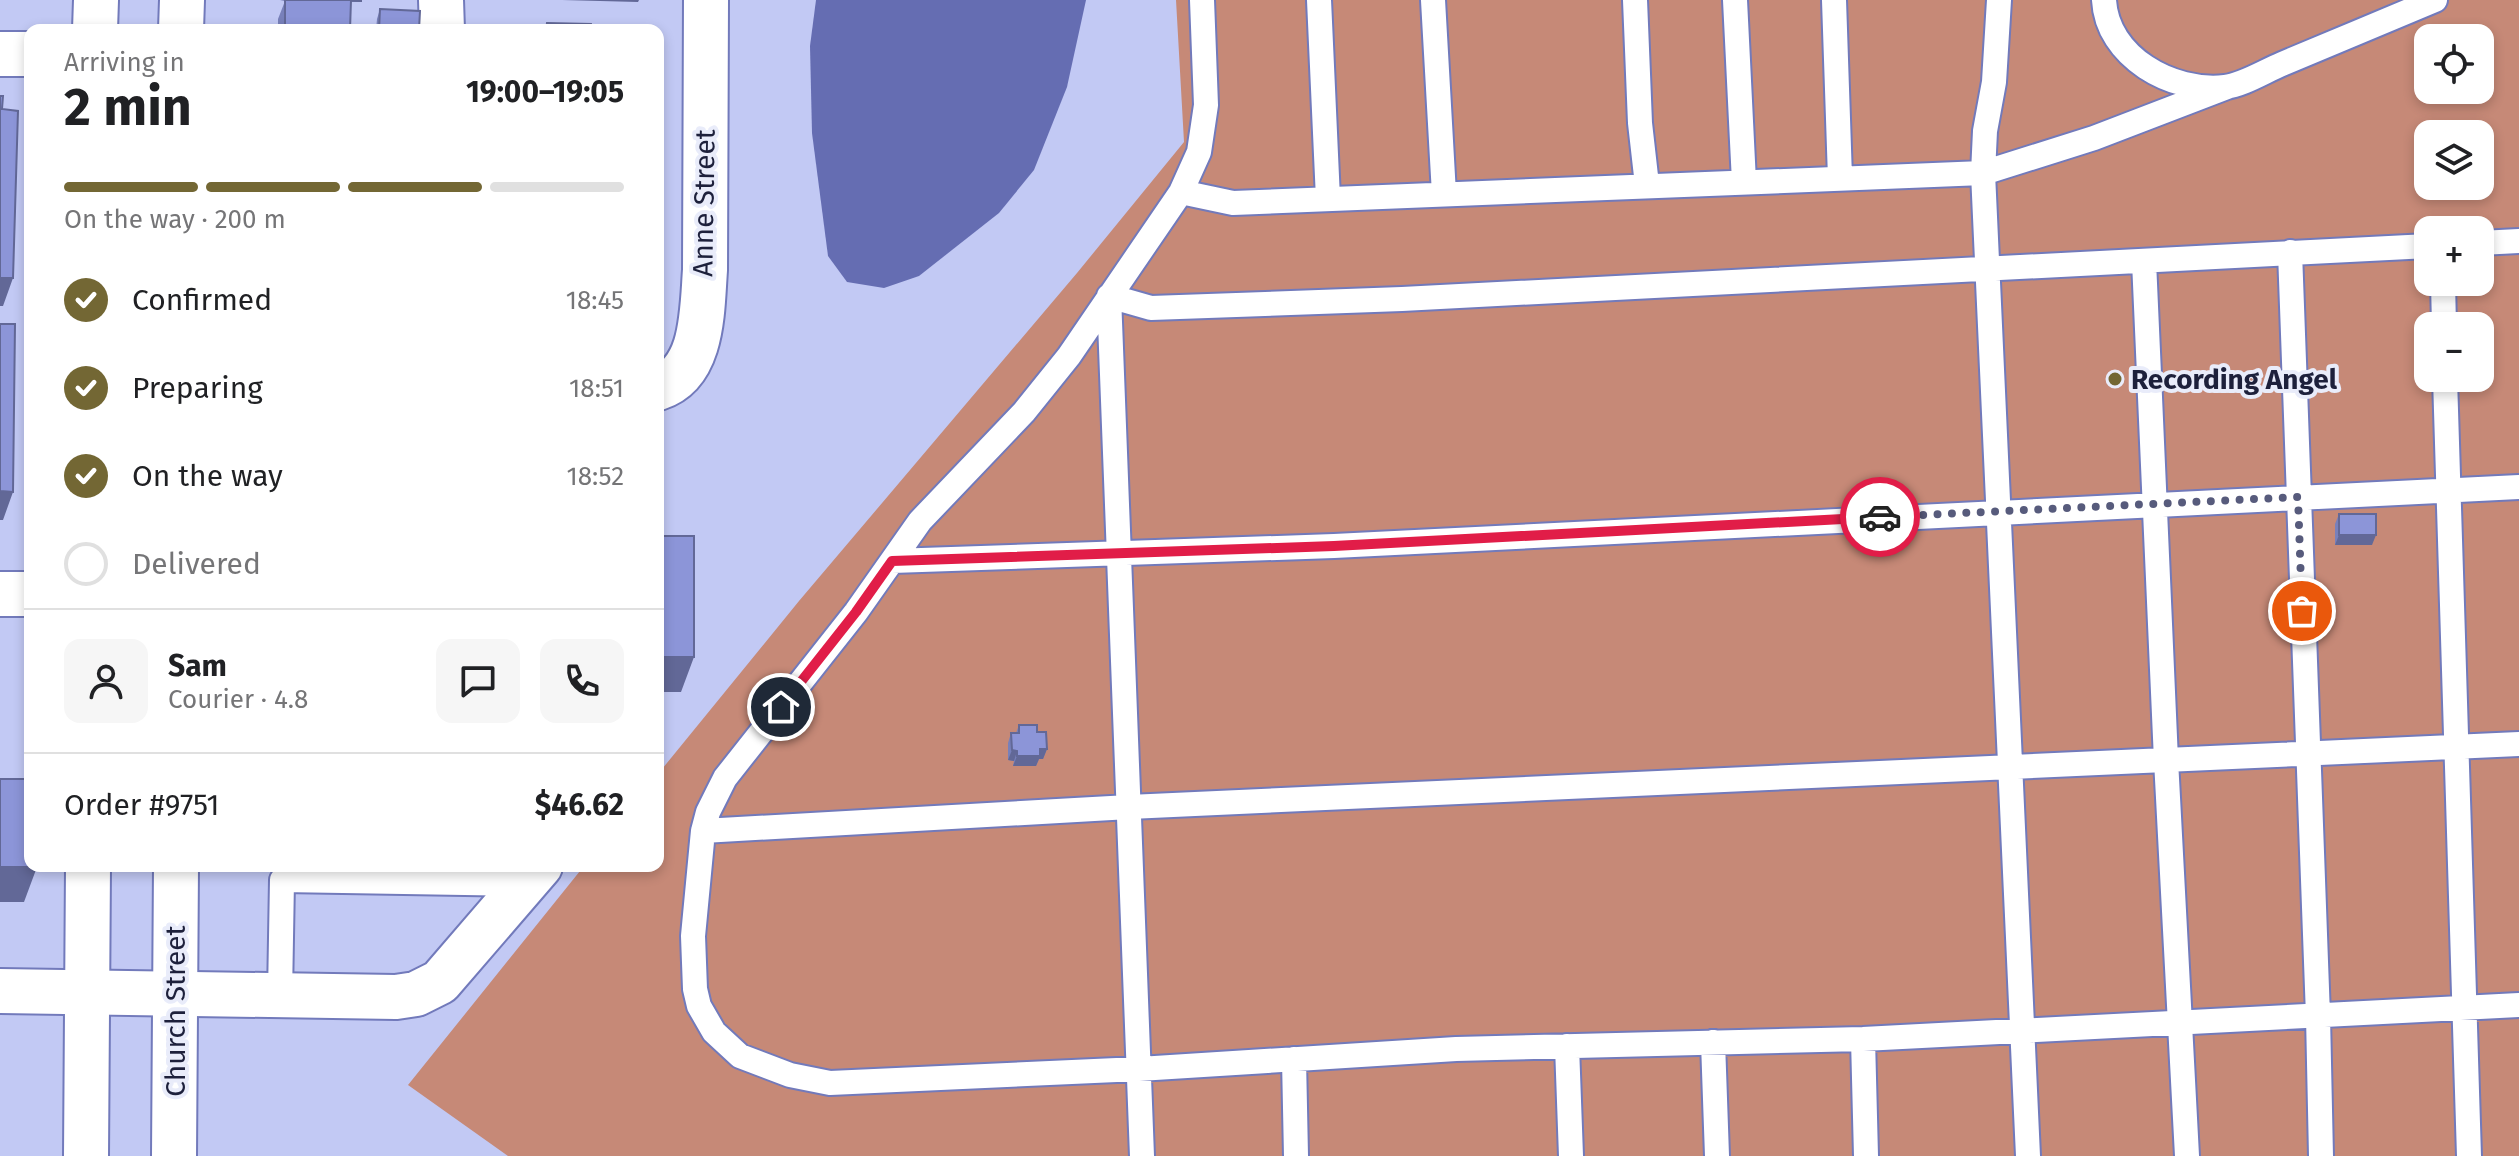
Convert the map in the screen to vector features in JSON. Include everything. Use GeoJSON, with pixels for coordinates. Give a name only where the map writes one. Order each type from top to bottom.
{"type":"FeatureCollection","features":[{"type":"Feature","properties":{"kind":"street"},"geometry":{"type":"LineString","coordinates":[[95,24],[96,0]]}},
{"type":"Feature","properties":{"kind":"street"},"geometry":{"type":"LineString","coordinates":[[181,24],[182,0]]}},
{"type":"Feature","properties":{"kind":"street"},"geometry":{"type":"LineString","coordinates":[[441,0],[442,24]]}},
{"type":"Feature","properties":{"kind":"street","name":"Anne Street"},"geometry":{"type":"LineString","coordinates":[[664,386],[686,369],[695,345],[702,303],[706,0]]}},
{"type":"Feature","properties":{"kind":"street"},"geometry":{"type":"LineString","coordinates":[[0,54],[24,54]]}},
{"type":"Feature","properties":{"kind":"street"},"geometry":{"type":"LineString","coordinates":[[0,594],[24,594]]}},
{"type":"Feature","properties":{"kind":"street"},"geometry":{"type":"LineString","coordinates":[[86,1156],[88,872]]}},
{"type":"Feature","properties":{"kind":"street","name":"Church Street"},"geometry":{"type":"LineString","coordinates":[[174,1156],[176,872]]}},
{"type":"Feature","properties":{"kind":"street"},"geometry":{"type":"LineString","coordinates":[[0,991],[396,997],[416,994],[440,982],[533,875]]}},
{"type":"Feature","properties":{"kind":"lane"},"geometry":{"type":"LineString","coordinates":[[1202,0],[1206,105],[1199,152],[1181,192],[1069,356],[1024,412],[936,503],[856,612],[725,778],[708,812],[703,831],[693,936],[695,989],[699,1006],[714,1032],[740,1056],[790,1075],[830,1083],[1139,1069],[1456,1049],[1863,1039],[2519,1005]]}},
{"type":"Feature","properties":{"kind":"lane"},"geometry":{"type":"LineString","coordinates":[[1319,0],[1328,199]]}},
{"type":"Feature","properties":{"kind":"lane"},"geometry":{"type":"LineString","coordinates":[[1433,0],[1444,194]]}},
{"type":"Feature","properties":{"kind":"lane"},"geometry":{"type":"LineString","coordinates":[[1635,0],[1640,123],[1647,185]]}},
{"type":"Feature","properties":{"kind":"lane"},"geometry":{"type":"LineString","coordinates":[[1735,0],[1744,182]]}},
{"type":"Feature","properties":{"kind":"lane"},"geometry":{"type":"LineString","coordinates":[[1834,0],[1840,178]]}},
{"type":"Feature","properties":{"kind":"lane"},"geometry":{"type":"LineString","coordinates":[[1999,0],[1994,82],[1985,131],[1983,173],[2028,1156]]}},
{"type":"Feature","properties":{"kind":"lane"},"geometry":{"type":"LineString","coordinates":[[2104,0],[2112,35],[2134,59],[2162,77],[2187,85],[2227,87]]}},
{"type":"Feature","properties":{"kind":"lane"},"geometry":{"type":"LineString","coordinates":[[1181,192],[1233,203],[1983,173],[2094,138],[2227,87],[2435,0]]}},
{"type":"Feature","properties":{"kind":"lane"},"geometry":{"type":"LineString","coordinates":[[2494,242],[2519,241]]}},
{"type":"Feature","properties":{"kind":"lane"},"geometry":{"type":"LineString","coordinates":[[1109,296],[1151,308],[1402,299],[2414,247]]}},
{"type":"Feature","properties":{"kind":"lane"},"geometry":{"type":"LineString","coordinates":[[2290,252],[2321,1156]]}},
{"type":"Feature","properties":{"kind":"lane"},"geometry":{"type":"LineString","coordinates":[[2144,261],[2187,1156]]}},
{"type":"Feature","properties":{"kind":"lane"},"geometry":{"type":"LineString","coordinates":[[1109,296],[1142,1156]]}},
{"type":"Feature","properties":{"kind":"lane"},"geometry":{"type":"LineString","coordinates":[[2445,392],[2469,1156]]}},
{"type":"Feature","properties":{"kind":"lane"},"geometry":{"type":"LineString","coordinates":[[892,561],[1334,546],[2519,487]]}},
{"type":"Feature","properties":{"kind":"lane"},"geometry":{"type":"LineString","coordinates":[[703,831],[1129,807],[2519,744]]}},
{"type":"Feature","properties":{"kind":"lane"},"geometry":{"type":"LineString","coordinates":[[280,995],[282,880],[533,875]]}},
{"type":"Feature","properties":{"kind":"lane"},"geometry":{"type":"LineString","coordinates":[[1863,1039],[1866,1156]]}},
{"type":"Feature","properties":{"kind":"lane"},"geometry":{"type":"LineString","coordinates":[[1713,1042],[1717,1156]]}},
{"type":"Feature","properties":{"kind":"lane"},"geometry":{"type":"LineString","coordinates":[[1567,1046],[1571,1156]]}},
{"type":"Feature","properties":{"kind":"lane"},"geometry":{"type":"LineString","coordinates":[[1294,1059],[1296,1156]]}},
{"type":"Feature","properties":{"kind":"shaded area"},"geometry":{"type":"Polygon","coordinates":[[[1176,0],[2519,0],[2519,1156],[508,1156],[408,1085],[579,872],[664,872],[664,767],[1184,142],[1176,0]]]}},
{"type":"Feature","properties":{"kind":"water"},"geometry":{"type":"Polygon","coordinates":[[[816,0],[1086,0],[1067,87],[1034,170],[999,213],[919,276],[884,288],[847,282],[828,256],[812,133],[810,46],[816,0]]]}},
{"type":"Feature","properties":{"kind":"building"},"geometry":{"type":"Polygon","coordinates":[[[285,0],[351,0],[350,24],[285,24],[285,0]]]}},
{"type":"Feature","properties":{"kind":"building"},"geometry":{"type":"Polygon","coordinates":[[[380,9],[420,11],[419,24],[379,24],[380,9]]]}},
{"type":"Feature","properties":{"kind":"building"},"geometry":{"type":"Polygon","coordinates":[[[0,96],[3,96],[2,109],[18,111],[13,278],[0,278],[0,96]]]}},
{"type":"Feature","properties":{"kind":"building"},"geometry":{"type":"Polygon","coordinates":[[[0,324],[15,324],[13,492],[0,491],[0,324]]]}},
{"type":"Feature","properties":{"kind":"building"},"geometry":{"type":"Polygon","coordinates":[[[2339,514],[2376,514],[2376,535],[2339,535],[2339,514]]]}},
{"type":"Feature","properties":{"kind":"building"},"geometry":{"type":"Polygon","coordinates":[[[664,536],[694,536],[694,657],[664,657],[664,536]]]}},
{"type":"Feature","properties":{"kind":"building"},"geometry":{"type":"Polygon","coordinates":[[[1019,725],[1037,725],[1037,732],[1046,732],[1047,749],[1040,749],[1040,756],[1017,756],[1017,751],[1012,750],[1011,733],[1019,733],[1019,725]]]}},
{"type":"Feature","properties":{"kind":"building"},"geometry":{"type":"Polygon","coordinates":[[[0,779],[24,779],[24,867],[0,867],[0,779]]]}},
{"type":"Feature","properties":{"kind":"way so far"},"geometry":{"type":"LineString","coordinates":[[1880,517],[2298,497],[2302,611]]}},
{"type":"Feature","properties":{"kind":"place","name":"Recording Angel"},"geometry":{"type":"Point","coordinates":[2115,379]}},
{"type":"Feature","properties":{"kind":"route"},"geometry":{"type":"LineString","coordinates":[[781,707],[892,561],[1334,546],[1880,517]]}}]}
